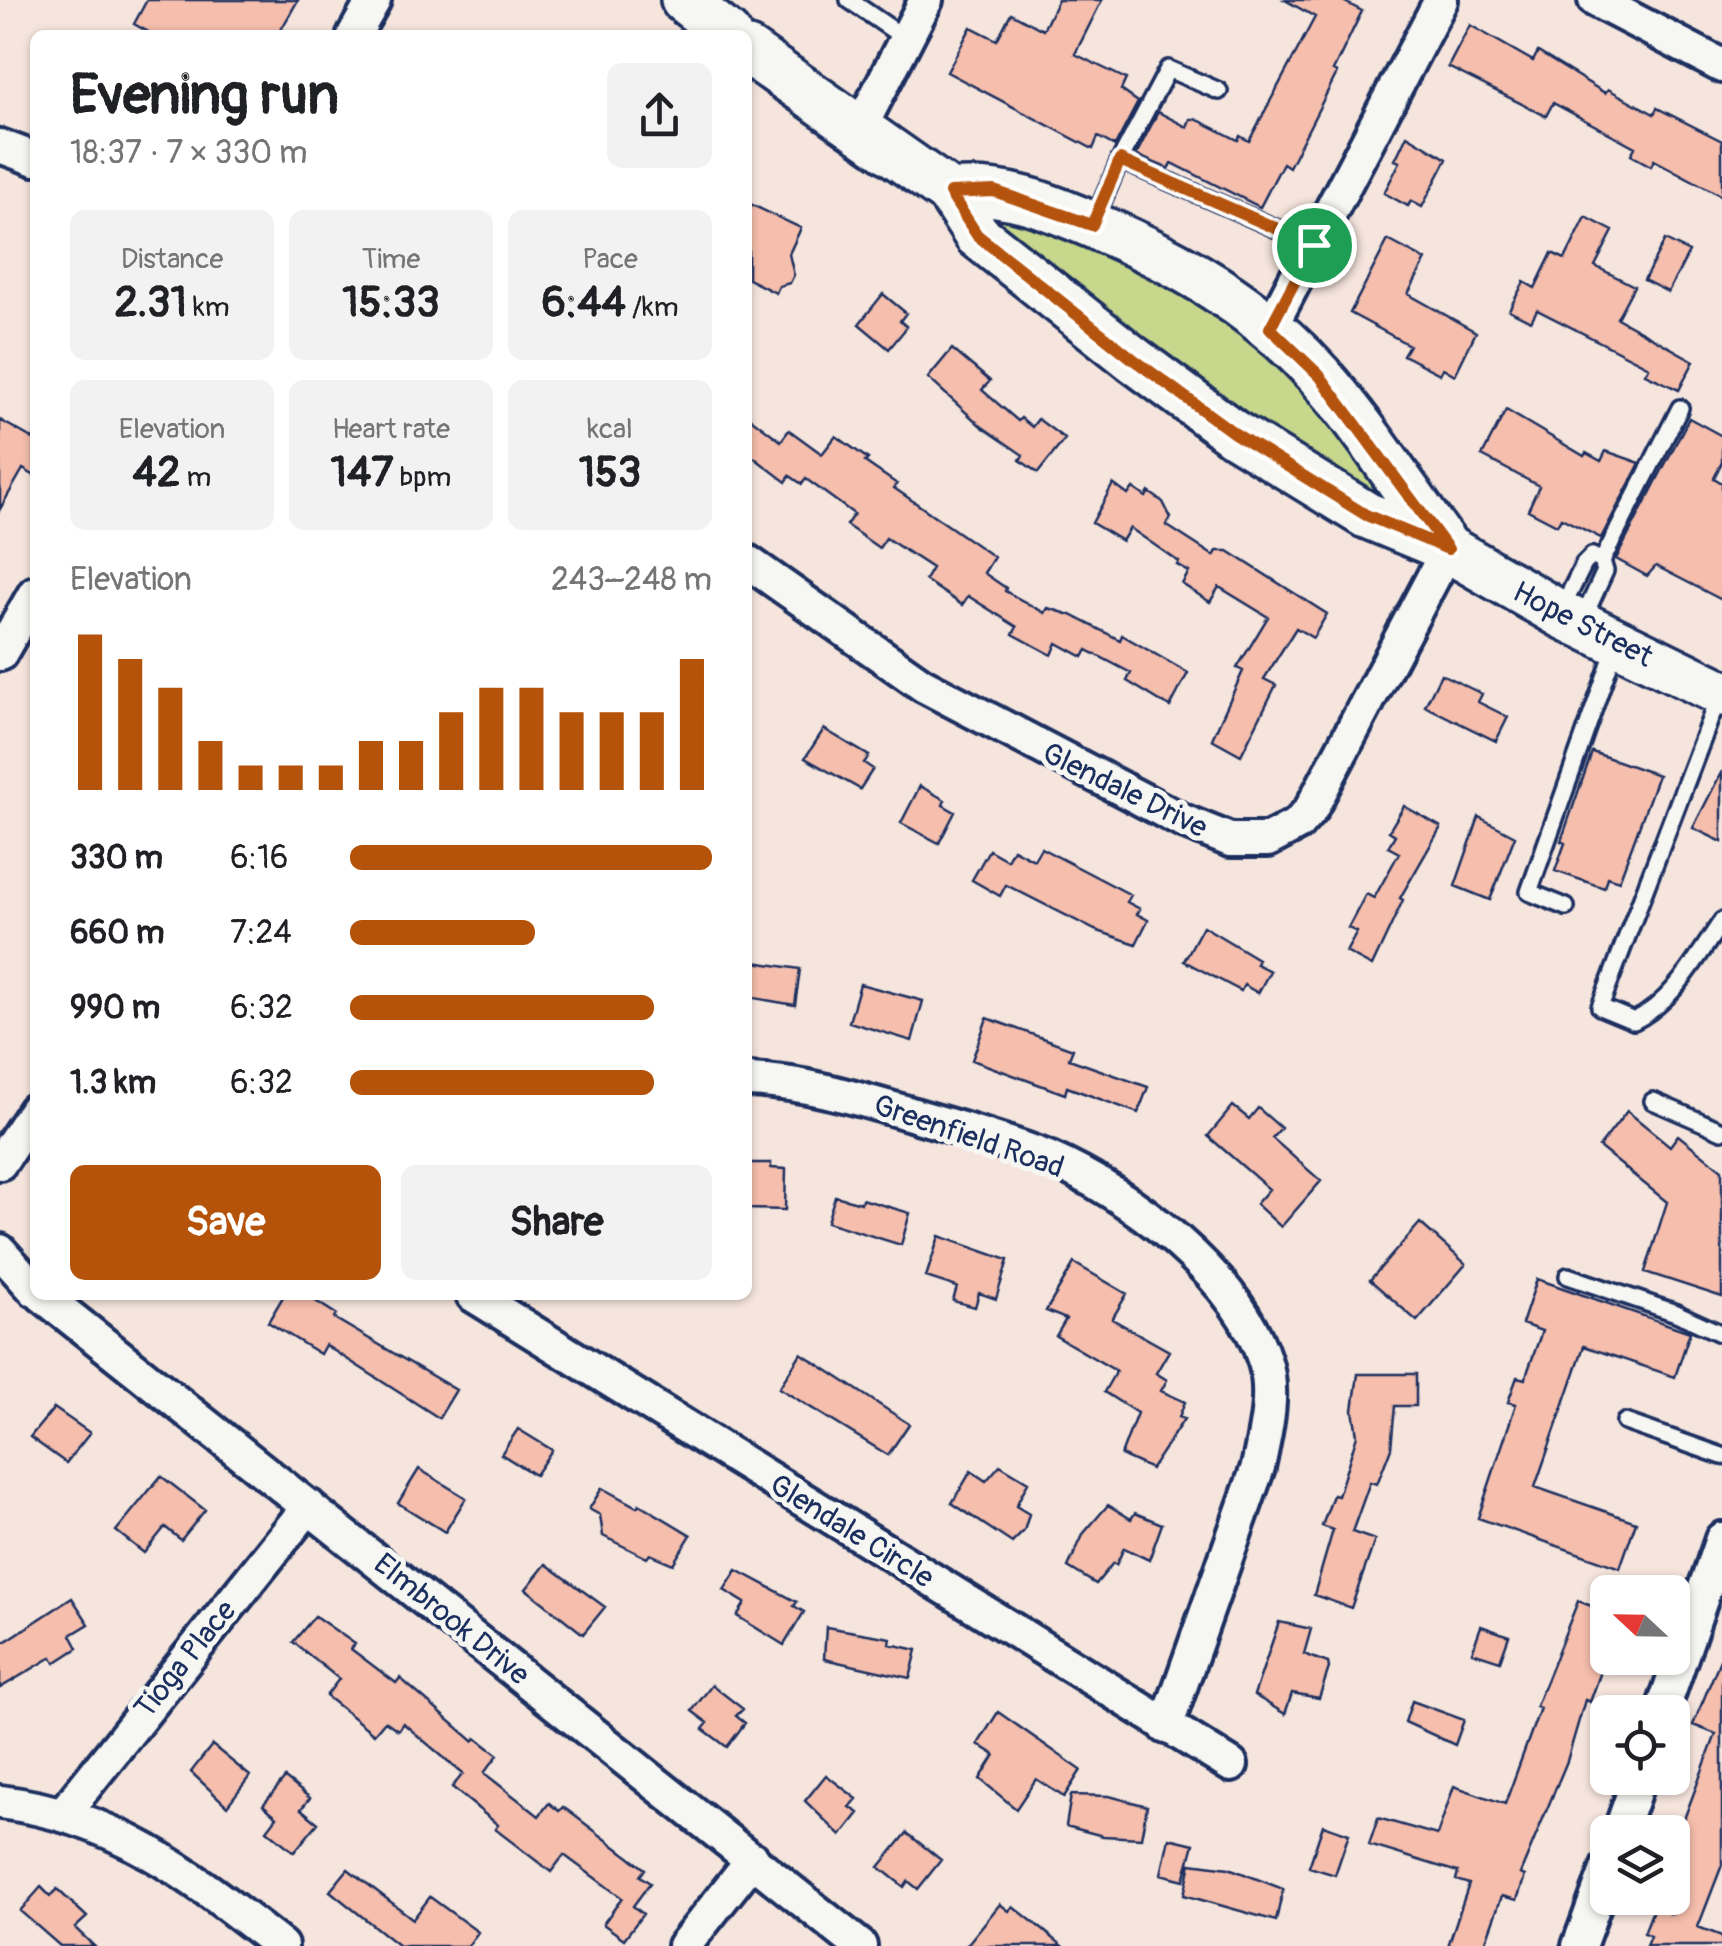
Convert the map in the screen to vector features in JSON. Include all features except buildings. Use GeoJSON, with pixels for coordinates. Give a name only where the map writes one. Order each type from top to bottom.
{"type":"FeatureCollection","features":[{"type":"Feature","properties":{"kind":"main road","name":"Hope Street"},"geometry":{"type":"LineString","coordinates":[[752,54],[950,193],[977,235],[1133,359],[1234,433],[1366,515],[1448,549],[1586,627],[1721,692]]}},
{"type":"Feature","properties":{"kind":"main road","name":"Hope Street"},"geometry":{"type":"LineString","coordinates":[[950,193],[994,191],[1092,225],[1178,264],[1270,328],[1320,376],[1448,549]]}},
{"type":"Feature","properties":{"kind":"street"},"geometry":{"type":"LineString","coordinates":[[357,30],[374,0]]}},
{"type":"Feature","properties":{"kind":"street"},"geometry":{"type":"LineString","coordinates":[[858,132],[926,0]]}},
{"type":"Feature","properties":{"kind":"street"},"geometry":{"type":"LineString","coordinates":[[1270,328],[1442,0]]}},
{"type":"Feature","properties":{"kind":"street"},"geometry":{"type":"LineString","coordinates":[[1595,0],[1722,66]]}},
{"type":"Feature","properties":{"kind":"street"},"geometry":{"type":"LineString","coordinates":[[0,146],[30,157]]}},
{"type":"Feature","properties":{"kind":"street","name":"Glendale Drive"},"geometry":{"type":"LineString","coordinates":[[752,565],[923,685],[1183,821],[1230,840],[1248,841],[1284,834],[1311,809],[1448,549]]}},
{"type":"Feature","properties":{"kind":"street"},"geometry":{"type":"LineString","coordinates":[[0,654],[30,602]]}},
{"type":"Feature","properties":{"kind":"street","name":"Greenfield Road"},"geometry":{"type":"LineString","coordinates":[[752,1080],[824,1088],[1049,1158],[1115,1195],[1173,1239],[1239,1309],[1266,1366],[1267,1422],[1258,1467],[1166,1727]]}},
{"type":"Feature","properties":{"kind":"street"},"geometry":{"type":"LineString","coordinates":[[0,1164],[30,1118]]}},
{"type":"Feature","properties":{"kind":"street"},"geometry":{"type":"LineString","coordinates":[[0,1251],[30,1284]]}},
{"type":"Feature","properties":{"kind":"street","name":"Elmbrook Drive"},"geometry":{"type":"LineString","coordinates":[[48,1300],[860,1946]]}},
{"type":"Feature","properties":{"kind":"street","name":"Glendale Circle"},"geometry":{"type":"LineString","coordinates":[[491,1300],[1231,1765]]}},
{"type":"Feature","properties":{"kind":"street","name":"Tioga Place"},"geometry":{"type":"LineString","coordinates":[[63,1814],[309,1506]]}},
{"type":"Feature","properties":{"kind":"street"},"geometry":{"type":"LineString","coordinates":[[1668,1695],[1722,1538]]}},
{"type":"Feature","properties":{"kind":"street"},"geometry":{"type":"LineString","coordinates":[[0,1802],[63,1814],[116,1833],[155,1853],[281,1946]]}},
{"type":"Feature","properties":{"kind":"street"},"geometry":{"type":"LineString","coordinates":[[684,1946],[753,1859]]}},
{"type":"Feature","properties":{"kind":"street"},"geometry":{"type":"LineString","coordinates":[[1579,1946],[1590,1915]]}},
{"type":"Feature","properties":{"kind":"lane"},"geometry":{"type":"LineString","coordinates":[[849,0],[906,39]]}},
{"type":"Feature","properties":{"kind":"lane"},"geometry":{"type":"LineString","coordinates":[[1092,225],[1120,160],[1168,70],[1218,91]]}},
{"type":"Feature","properties":{"kind":"lane"},"geometry":{"type":"LineString","coordinates":[[1120,160],[1314,245]]}},
{"type":"Feature","properties":{"kind":"lane"},"geometry":{"type":"LineString","coordinates":[[1566,907],[1529,892],[1586,627],[1584,564],[1592,556],[1602,561],[1680,408]]}},
{"type":"Feature","properties":{"kind":"lane"},"geometry":{"type":"LineString","coordinates":[[1721,692],[1600,1007],[1634,1022],[1646,1015],[1666,998],[1722,921]]}},
{"type":"Feature","properties":{"kind":"lane"},"geometry":{"type":"LineString","coordinates":[[1653,1101],[1722,1132]]}},
{"type":"Feature","properties":{"kind":"lane"},"geometry":{"type":"LineString","coordinates":[[1568,1276],[1676,1313],[1722,1334]]}},
{"type":"Feature","properties":{"kind":"lane"},"geometry":{"type":"LineString","coordinates":[[1625,1422],[1722,1456]]}},
{"type":"Feature","properties":{"kind":"green space"},"geometry":{"type":"Polygon","coordinates":[[[998,209],[1159,280],[1234,326],[1312,397],[1383,495],[1379,497],[1222,400],[993,226],[990,214],[998,209]]]}},
{"type":"Feature","properties":{"kind":"route"},"geometry":{"type":"LineString","coordinates":[[1120,160],[1314,245],[1270,328],[1320,376],[1448,549],[1366,515],[1234,433],[1133,359],[977,235],[950,193],[994,191],[1092,225],[1120,160]]}}]}
